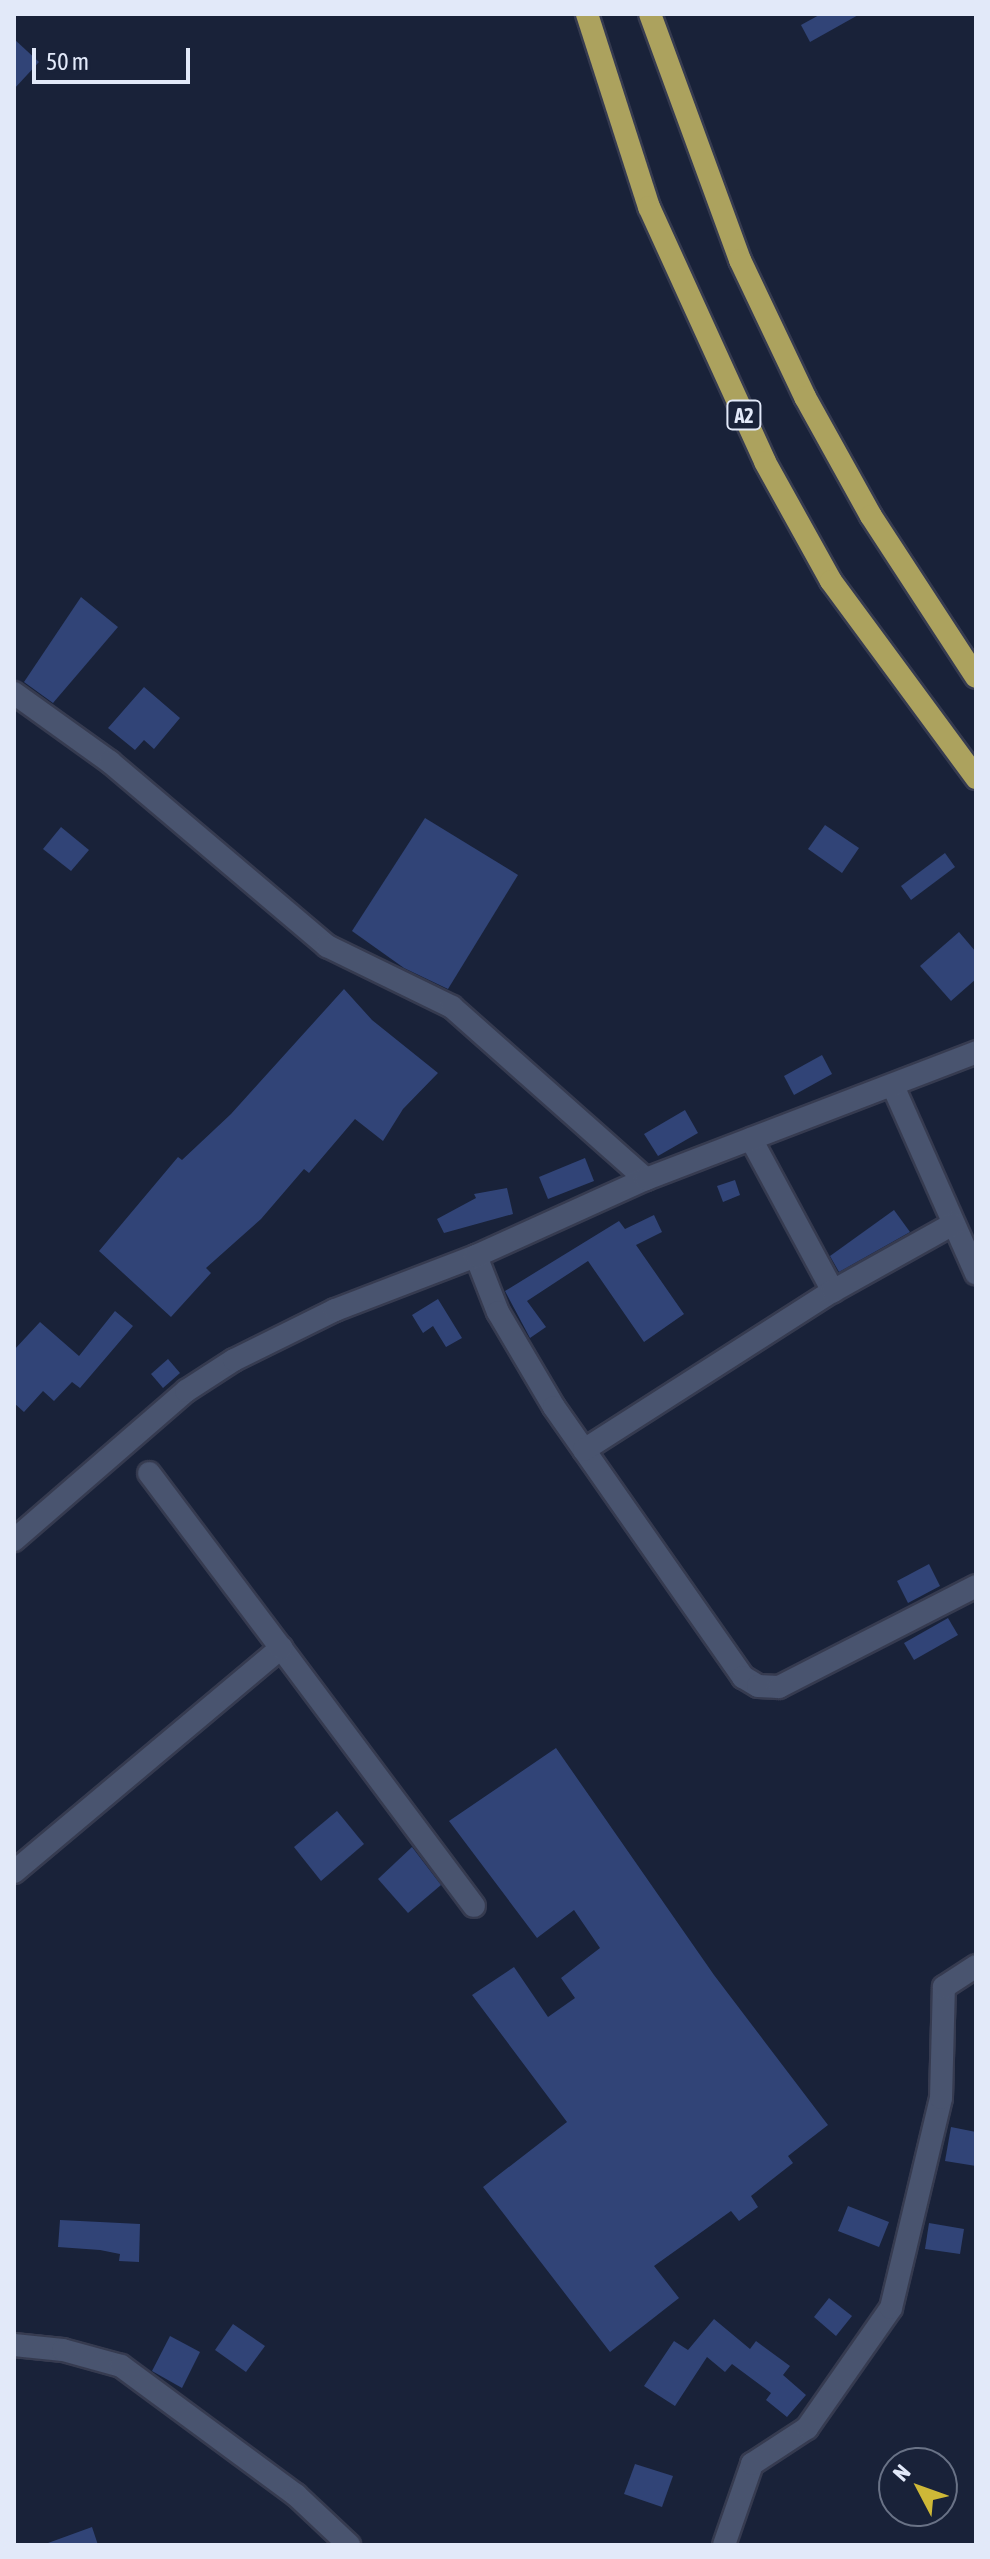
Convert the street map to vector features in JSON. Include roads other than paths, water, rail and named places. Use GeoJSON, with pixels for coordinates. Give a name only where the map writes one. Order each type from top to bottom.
{"type":"FeatureCollection","features":[{"type":"Feature","properties":{"kind":"highway","name":"A2"},"geometry":{"type":"LineString","coordinates":[[587,14],[649,207],[765,462],[831,581],[976,778]]}},
{"type":"Feature","properties":{"kind":"highway"},"geometry":{"type":"LineString","coordinates":[[650,14],[740,260],[805,397],[871,516],[976,677]]}},
{"type":"Feature","properties":{"kind":"street"},"geometry":{"type":"LineString","coordinates":[[17,701],[110,762],[327,946],[452,1007],[646,1179]]}},
{"type":"Feature","properties":{"kind":"street"},"geometry":{"type":"LineString","coordinates":[[14,1540],[186,1391],[234,1360],[335,1310],[476,1256],[646,1179],[976,1052]]}},
{"type":"Feature","properties":{"kind":"street"},"geometry":{"type":"LineString","coordinates":[[893,1086],[976,1273]]}},
{"type":"Feature","properties":{"kind":"street"},"geometry":{"type":"LineString","coordinates":[[751,1139],[833,1291]]}},
{"type":"Feature","properties":{"kind":"street"},"geometry":{"type":"LineString","coordinates":[[584,1450],[833,1291],[953,1224]]}},
{"type":"Feature","properties":{"kind":"street"},"geometry":{"type":"LineString","coordinates":[[476,1256],[498,1312],[584,1450],[743,1677],[758,1686],[779,1687],[976,1586]]}},
{"type":"Feature","properties":{"kind":"street"},"geometry":{"type":"LineString","coordinates":[[149,1473],[474,1906]]}},
{"type":"Feature","properties":{"kind":"street"},"geometry":{"type":"LineString","coordinates":[[14,1872],[281,1648]]}},
{"type":"Feature","properties":{"kind":"street"},"geometry":{"type":"LineString","coordinates":[[724,2545],[752,2464],[807,2428],[891,2308],[941,2098],[944,1987],[976,1966]]}},
{"type":"Feature","properties":{"kind":"street"},"geometry":{"type":"LineString","coordinates":[[14,2345],[63,2350],[121,2366],[296,2495],[349,2545]]}}]}
